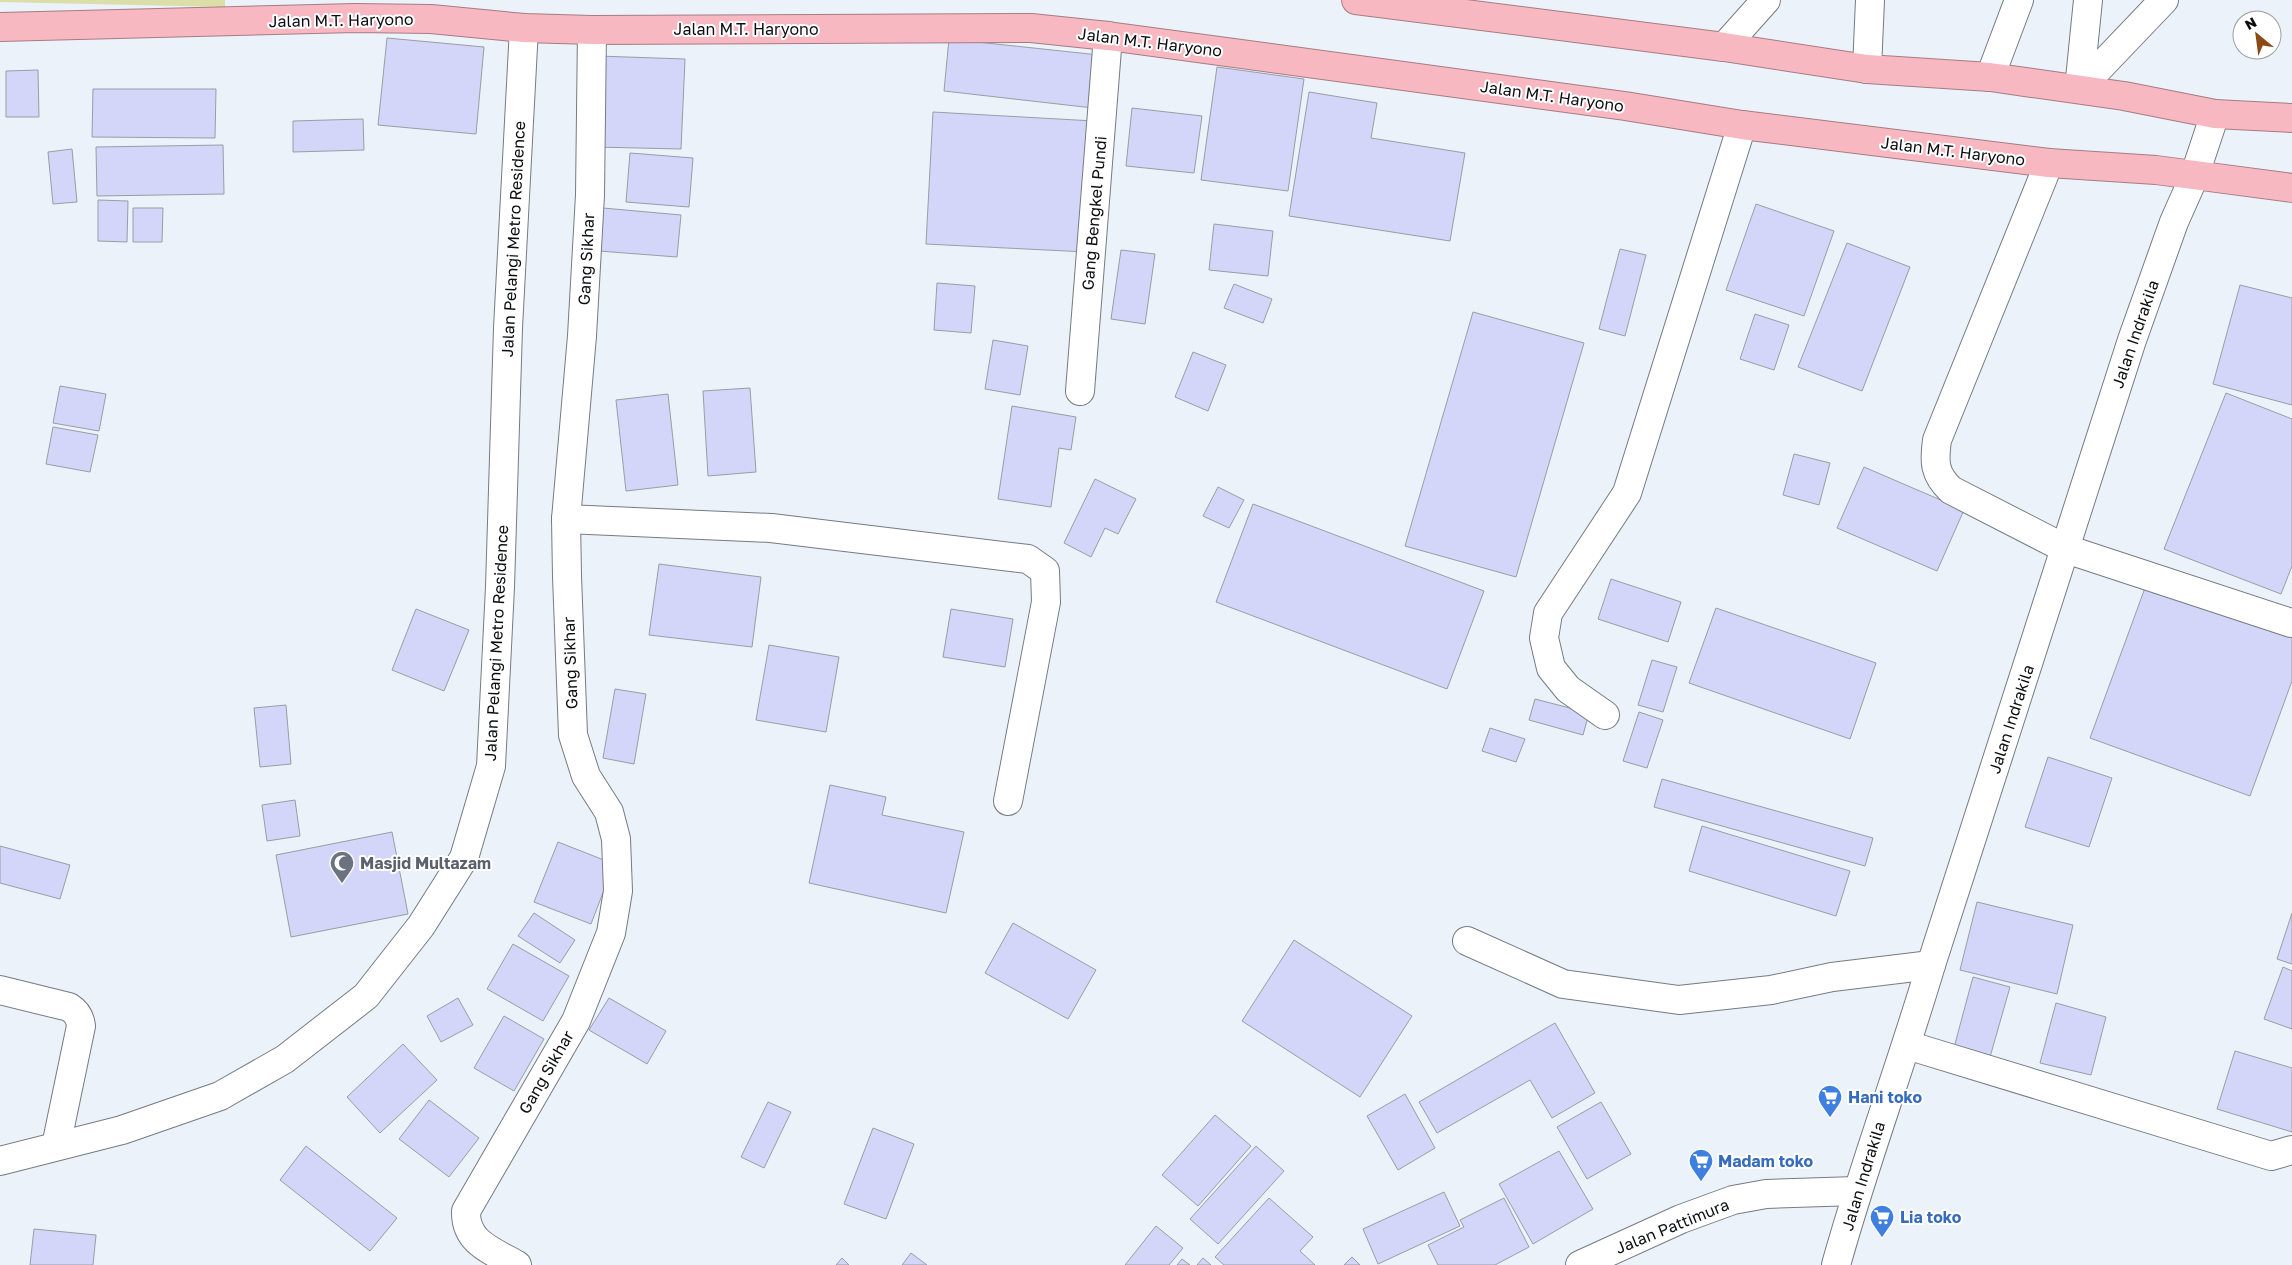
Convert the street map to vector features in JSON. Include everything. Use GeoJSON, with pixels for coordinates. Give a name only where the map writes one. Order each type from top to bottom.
{"type":"FeatureCollection","features":[{"type":"Feature","properties":{"kind":"highway"},"geometry":{"type":"LineString","coordinates":[[1356,0],[1483,9],[1867,70],[1990,77],[2079,90],[2215,114],[2292,118]]}},
{"type":"Feature","properties":{"kind":"highway","name":"Jalan M.T. Haryono"},"geometry":{"type":"LineString","coordinates":[[0,27],[355,18],[430,19],[524,28],[592,30],[1031,28],[1108,36],[1625,106],[1742,125],[2048,162],[2156,170],[2194,177],[2292,188]]}},
{"type":"Feature","properties":{"kind":"street"},"geometry":{"type":"LineString","coordinates":[[1724,47],[1766,0]]}},
{"type":"Feature","properties":{"kind":"street"},"geometry":{"type":"LineString","coordinates":[[1867,70],[1870,0]]}},
{"type":"Feature","properties":{"kind":"street"},"geometry":{"type":"LineString","coordinates":[[1990,77],[2019,0]]}},
{"type":"Feature","properties":{"kind":"street"},"geometry":{"type":"LineString","coordinates":[[2079,90],[2088,0]]}},
{"type":"Feature","properties":{"kind":"street"},"geometry":{"type":"LineString","coordinates":[[2079,90],[2164,0]]}},
{"type":"Feature","properties":{"kind":"street","name":"Jalan Pelangi Metro Residence"},"geometry":{"type":"LineString","coordinates":[[0,1161],[122,1130],[220,1096],[285,1059],[366,996],[421,926],[464,858],[491,766],[500,587],[508,328],[524,28]]}},
{"type":"Feature","properties":{"kind":"street","name":"Gang Sikhar"},"geometry":{"type":"LineString","coordinates":[[517,1265],[481,1244],[469,1233],[466,1211],[576,1021],[611,933],[618,890],[616,839],[609,812],[586,776],[573,735],[566,519],[582,336],[590,195],[592,30]]}},
{"type":"Feature","properties":{"kind":"street","name":"Gang Bengkel Pundi"},"geometry":{"type":"LineString","coordinates":[[1080,391],[1108,36]]}},
{"type":"Feature","properties":{"kind":"street","name":"Jalan Indrakila"},"geometry":{"type":"LineString","coordinates":[[1836,1265],[1856,1191],[1907,1045],[1930,965],[2066,550],[2132,340],[2174,222],[2194,177],[2215,114]]}},
{"type":"Feature","properties":{"kind":"street"},"geometry":{"type":"LineString","coordinates":[[1605,715],[1568,689],[1550,668],[1544,638],[1548,612],[1627,493],[1742,125]]}},
{"type":"Feature","properties":{"kind":"street"},"geometry":{"type":"LineString","coordinates":[[2048,162],[1937,440],[1934,462],[1941,480],[1951,490],[2066,550],[2291,623]]}},
{"type":"Feature","properties":{"kind":"street"},"geometry":{"type":"LineString","coordinates":[[566,519],[771,528],[1028,559],[1045,571],[1046,602],[1008,801]]}},
{"type":"Feature","properties":{"kind":"street"},"geometry":{"type":"LineString","coordinates":[[1467,941],[1563,984],[1679,1000],[1771,990],[1832,977],[1930,965]]}},
{"type":"Feature","properties":{"kind":"street"},"geometry":{"type":"LineString","coordinates":[[0,990],[69,1007],[78,1014],[81,1026],[56,1146]]}},
{"type":"Feature","properties":{"kind":"street"},"geometry":{"type":"LineString","coordinates":[[1907,1045],[2271,1156],[2292,1150]]}},
{"type":"Feature","properties":{"kind":"street","name":"Jalan Pattimura"},"geometry":{"type":"LineString","coordinates":[[1580,1265],[1680,1219],[1733,1200],[1766,1194],[1856,1191]]}},
{"type":"Feature","properties":{"kind":"green space"},"geometry":{"type":"Polygon","coordinates":[[[0,0],[225,0],[225,7],[0,2],[0,0]]]}},
{"type":"Feature","properties":{"kind":"building"},"geometry":{"type":"Polygon","coordinates":[[[387,38],[484,47],[476,134],[378,125],[387,38]]]}},
{"type":"Feature","properties":{"kind":"building"},"geometry":{"type":"Polygon","coordinates":[[[949,39],[1099,55],[1093,108],[944,91],[949,39]]]}},
{"type":"Feature","properties":{"kind":"building"},"geometry":{"type":"Polygon","coordinates":[[[598,56],[685,59],[681,149],[595,147],[598,56]]]}},
{"type":"Feature","properties":{"kind":"building"},"geometry":{"type":"Polygon","coordinates":[[[1217,67],[1304,79],[1288,191],[1201,180],[1217,67]]]}},
{"type":"Feature","properties":{"kind":"building"},"geometry":{"type":"Polygon","coordinates":[[[38,70],[39,117],[6,117],[6,71],[38,70]]]}},
{"type":"Feature","properties":{"kind":"building"},"geometry":{"type":"Polygon","coordinates":[[[93,89],[216,89],[215,138],[92,137],[93,89]]]}},
{"type":"Feature","properties":{"kind":"building"},"geometry":{"type":"Polygon","coordinates":[[[1309,92],[1377,103],[1371,138],[1465,153],[1450,241],[1289,216],[1309,92]]]}},
{"type":"Feature","properties":{"kind":"building"},"geometry":{"type":"Polygon","coordinates":[[[1132,108],[1202,116],[1194,173],[1126,166],[1132,108]]]}},
{"type":"Feature","properties":{"kind":"building"},"geometry":{"type":"Polygon","coordinates":[[[933,112],[1094,121],[1086,252],[926,244],[933,112]]]}},
{"type":"Feature","properties":{"kind":"building"},"geometry":{"type":"Polygon","coordinates":[[[363,119],[364,150],[293,152],[293,121],[363,119]]]}},
{"type":"Feature","properties":{"kind":"building"},"geometry":{"type":"Polygon","coordinates":[[[223,145],[224,194],[97,196],[96,147],[223,145]]]}},
{"type":"Feature","properties":{"kind":"building"},"geometry":{"type":"Polygon","coordinates":[[[72,149],[77,202],[53,204],[48,152],[72,149]]]}},
{"type":"Feature","properties":{"kind":"building"},"geometry":{"type":"Polygon","coordinates":[[[630,153],[693,158],[689,207],[626,202],[630,153]]]}},
{"type":"Feature","properties":{"kind":"building"},"geometry":{"type":"Polygon","coordinates":[[[98,200],[128,201],[127,242],[98,241],[98,200]]]}},
{"type":"Feature","properties":{"kind":"building"},"geometry":{"type":"Polygon","coordinates":[[[1756,204],[1834,231],[1804,316],[1726,290],[1756,204]]]}},
{"type":"Feature","properties":{"kind":"building"},"geometry":{"type":"Polygon","coordinates":[[[133,208],[163,208],[162,242],[133,242],[133,208]]]}},
{"type":"Feature","properties":{"kind":"building"},"geometry":{"type":"Polygon","coordinates":[[[603,208],[681,215],[677,257],[599,251],[603,208]]]}},
{"type":"Feature","properties":{"kind":"building"},"geometry":{"type":"Polygon","coordinates":[[[1214,224],[1273,231],[1268,276],[1209,270],[1214,224]]]}},
{"type":"Feature","properties":{"kind":"building"},"geometry":{"type":"Polygon","coordinates":[[[1847,243],[1910,267],[1862,391],[1798,367],[1847,243]]]}},
{"type":"Feature","properties":{"kind":"building"},"geometry":{"type":"Polygon","coordinates":[[[1620,249],[1646,255],[1625,336],[1599,329],[1620,249]]]}},
{"type":"Feature","properties":{"kind":"building"},"geometry":{"type":"Polygon","coordinates":[[[1121,250],[1155,254],[1145,324],[1111,319],[1121,250]]]}},
{"type":"Feature","properties":{"kind":"building"},"geometry":{"type":"Polygon","coordinates":[[[937,283],[975,286],[971,333],[934,330],[937,283]]]}},
{"type":"Feature","properties":{"kind":"building"},"geometry":{"type":"Polygon","coordinates":[[[1234,284],[1272,299],[1263,323],[1224,308],[1234,284]]]}},
{"type":"Feature","properties":{"kind":"building"},"geometry":{"type":"Polygon","coordinates":[[[2240,285],[2292,298],[2292,405],[2213,384],[2240,285]]]}},
{"type":"Feature","properties":{"kind":"building"},"geometry":{"type":"Polygon","coordinates":[[[1473,312],[1584,343],[1516,577],[1405,546],[1473,312]]]}},
{"type":"Feature","properties":{"kind":"building"},"geometry":{"type":"Polygon","coordinates":[[[1755,314],[1789,325],[1774,370],[1740,359],[1755,314]]]}},
{"type":"Feature","properties":{"kind":"building"},"geometry":{"type":"Polygon","coordinates":[[[993,340],[1028,346],[1020,395],[985,389],[993,340]]]}},
{"type":"Feature","properties":{"kind":"building"},"geometry":{"type":"Polygon","coordinates":[[[1193,352],[1226,365],[1208,411],[1175,397],[1193,352]]]}},
{"type":"Feature","properties":{"kind":"building"},"geometry":{"type":"Polygon","coordinates":[[[60,386],[106,394],[99,431],[53,423],[60,386]]]}},
{"type":"Feature","properties":{"kind":"building"},"geometry":{"type":"Polygon","coordinates":[[[750,388],[756,472],[708,476],[703,391],[750,388]]]}},
{"type":"Feature","properties":{"kind":"building"},"geometry":{"type":"Polygon","coordinates":[[[2226,393],[2292,419],[2292,566],[2281,594],[2164,549],[2226,393]]]}},
{"type":"Feature","properties":{"kind":"building"},"geometry":{"type":"Polygon","coordinates":[[[668,394],[678,485],[626,491],[616,400],[668,394]]]}},
{"type":"Feature","properties":{"kind":"building"},"geometry":{"type":"Polygon","coordinates":[[[1012,406],[1076,417],[1071,450],[1059,448],[1051,507],[998,499],[1012,406]]]}},
{"type":"Feature","properties":{"kind":"building"},"geometry":{"type":"Polygon","coordinates":[[[53,427],[98,435],[90,472],[46,464],[53,427]]]}},
{"type":"Feature","properties":{"kind":"building"},"geometry":{"type":"Polygon","coordinates":[[[1794,454],[1830,463],[1819,505],[1783,495],[1794,454]]]}},
{"type":"Feature","properties":{"kind":"building"},"geometry":{"type":"Polygon","coordinates":[[[1864,467],[1964,510],[1937,571],[1837,528],[1864,467]]]}},
{"type":"Feature","properties":{"kind":"building"},"geometry":{"type":"Polygon","coordinates":[[[1095,479],[1136,499],[1118,534],[1105,528],[1091,557],[1064,543],[1095,479]]]}},
{"type":"Feature","properties":{"kind":"building"},"geometry":{"type":"Polygon","coordinates":[[[1218,487],[1244,500],[1229,528],[1203,516],[1218,487]]]}},
{"type":"Feature","properties":{"kind":"building"},"geometry":{"type":"Polygon","coordinates":[[[1253,504],[1484,591],[1447,689],[1216,602],[1253,504]]]}},
{"type":"Feature","properties":{"kind":"building"},"geometry":{"type":"Polygon","coordinates":[[[659,564],[761,577],[752,647],[649,635],[659,564]]]}},
{"type":"Feature","properties":{"kind":"building"},"geometry":{"type":"Polygon","coordinates":[[[2149,577],[2292,629],[2292,681],[2250,796],[2090,738],[2149,577]]]}},
{"type":"Feature","properties":{"kind":"building"},"geometry":{"type":"Polygon","coordinates":[[[1611,579],[1681,602],[1668,642],[1598,619],[1611,579]]]}},
{"type":"Feature","properties":{"kind":"building"},"geometry":{"type":"Polygon","coordinates":[[[1716,608],[1876,663],[1850,739],[1689,683],[1716,608]]]}},
{"type":"Feature","properties":{"kind":"building"},"geometry":{"type":"Polygon","coordinates":[[[416,609],[469,630],[444,691],[392,670],[416,609]]]}},
{"type":"Feature","properties":{"kind":"building"},"geometry":{"type":"Polygon","coordinates":[[[951,609],[1013,619],[1005,667],[943,657],[951,609]]]}},
{"type":"Feature","properties":{"kind":"building"},"geometry":{"type":"Polygon","coordinates":[[[769,645],[839,657],[826,732],[756,720],[769,645]]]}},
{"type":"Feature","properties":{"kind":"building"},"geometry":{"type":"Polygon","coordinates":[[[1652,660],[1677,667],[1663,712],[1638,705],[1652,660]]]}},
{"type":"Feature","properties":{"kind":"building"},"geometry":{"type":"Polygon","coordinates":[[[615,689],[646,694],[634,764],[603,758],[615,689]]]}},
{"type":"Feature","properties":{"kind":"building"},"geometry":{"type":"Polygon","coordinates":[[[1535,699],[1589,713],[1583,735],[1529,720],[1535,699]]]}},
{"type":"Feature","properties":{"kind":"building"},"geometry":{"type":"Polygon","coordinates":[[[286,705],[291,764],[260,767],[254,708],[286,705]]]}},
{"type":"Feature","properties":{"kind":"building"},"geometry":{"type":"Polygon","coordinates":[[[1639,712],[1663,720],[1647,768],[1623,761],[1639,712]]]}},
{"type":"Feature","properties":{"kind":"building"},"geometry":{"type":"Polygon","coordinates":[[[1490,728],[1525,739],[1516,762],[1482,751],[1490,728]]]}},
{"type":"Feature","properties":{"kind":"building"},"geometry":{"type":"Polygon","coordinates":[[[2048,757],[2112,778],[2089,847],[2025,827],[2048,757]]]}},
{"type":"Feature","properties":{"kind":"building"},"geometry":{"type":"Polygon","coordinates":[[[1662,779],[1873,838],[1865,866],[1654,807],[1662,779]]]}},
{"type":"Feature","properties":{"kind":"building"},"geometry":{"type":"Polygon","coordinates":[[[830,785],[886,797],[882,815],[964,832],[946,913],[809,883],[830,785]]]}},
{"type":"Feature","properties":{"kind":"building"},"geometry":{"type":"Polygon","coordinates":[[[295,800],[300,836],[267,841],[262,805],[295,800]]]}},
{"type":"Feature","properties":{"kind":"building"},"geometry":{"type":"Polygon","coordinates":[[[1702,826],[1850,871],[1836,916],[1689,871],[1702,826]]]}},
{"type":"Feature","properties":{"kind":"building","name":"Masjid Multazam"},"geometry":{"type":"Polygon","coordinates":[[[392,832],[408,914],[291,937],[276,855],[392,832]]]}},
{"type":"Feature","properties":{"kind":"building"},"geometry":{"type":"Polygon","coordinates":[[[558,842],[614,864],[591,924],[534,902],[558,842]]]}},
{"type":"Feature","properties":{"kind":"building"},"geometry":{"type":"Polygon","coordinates":[[[0,846],[70,865],[60,899],[0,883],[0,846]]]}},
{"type":"Feature","properties":{"kind":"building"},"geometry":{"type":"Polygon","coordinates":[[[1977,902],[2073,925],[2057,994],[1960,970],[1977,902]]]}},
{"type":"Feature","properties":{"kind":"building"},"geometry":{"type":"Polygon","coordinates":[[[534,913],[575,940],[560,963],[518,936],[534,913]]]}},
{"type":"Feature","properties":{"kind":"building"},"geometry":{"type":"Polygon","coordinates":[[[2292,913],[2292,964],[2277,959],[2292,913]]]}},
{"type":"Feature","properties":{"kind":"building"},"geometry":{"type":"Polygon","coordinates":[[[1013,923],[1096,970],[1068,1019],[985,973],[1013,923]]]}},
{"type":"Feature","properties":{"kind":"building"},"geometry":{"type":"Polygon","coordinates":[[[1294,940],[1412,1016],[1360,1097],[1242,1021],[1294,940]]]}},
{"type":"Feature","properties":{"kind":"building"},"geometry":{"type":"Polygon","coordinates":[[[513,944],[569,976],[543,1021],[487,989],[513,944]]]}},
{"type":"Feature","properties":{"kind":"building"},"geometry":{"type":"Polygon","coordinates":[[[2283,967],[2292,971],[2292,1029],[2264,1019],[2283,967]]]}},
{"type":"Feature","properties":{"kind":"building"},"geometry":{"type":"Polygon","coordinates":[[[1973,977],[2010,987],[1988,1064],[1952,1055],[1973,977]]]}},
{"type":"Feature","properties":{"kind":"building"},"geometry":{"type":"Polygon","coordinates":[[[458,998],[473,1025],[441,1042],[427,1016],[458,998]]]}},
{"type":"Feature","properties":{"kind":"building"},"geometry":{"type":"Polygon","coordinates":[[[609,998],[666,1031],[647,1064],[589,1030],[609,998]]]}},
{"type":"Feature","properties":{"kind":"building"},"geometry":{"type":"Polygon","coordinates":[[[2056,1003],[2106,1017],[2091,1075],[2040,1063],[2056,1003]]]}},
{"type":"Feature","properties":{"kind":"building"},"geometry":{"type":"Polygon","coordinates":[[[504,1016],[544,1039],[514,1091],[474,1068],[504,1016]]]}},
{"type":"Feature","properties":{"kind":"building"},"geometry":{"type":"Polygon","coordinates":[[[1555,1023],[1595,1093],[1552,1118],[1530,1080],[1437,1133],[1419,1102],[1555,1023]]]}},
{"type":"Feature","properties":{"kind":"building"},"geometry":{"type":"Polygon","coordinates":[[[403,1044],[437,1080],[380,1133],[347,1097],[403,1044]]]}},
{"type":"Feature","properties":{"kind":"building"},"geometry":{"type":"Polygon","coordinates":[[[2235,1051],[2292,1068],[2292,1132],[2217,1109],[2235,1051]]]}},
{"type":"Feature","properties":{"kind":"building"},"geometry":{"type":"Polygon","coordinates":[[[1405,1094],[1435,1148],[1398,1170],[1367,1116],[1405,1094]]]}},
{"type":"Feature","properties":{"kind":"building"},"geometry":{"type":"Polygon","coordinates":[[[429,1100],[479,1138],[449,1177],[399,1139],[429,1100]]]}},
{"type":"Feature","properties":{"kind":"building"},"geometry":{"type":"Polygon","coordinates":[[[768,1102],[791,1112],[764,1168],[741,1157],[768,1102]]]}},
{"type":"Feature","properties":{"kind":"building"},"geometry":{"type":"Polygon","coordinates":[[[1601,1102],[1631,1154],[1587,1179],[1557,1127],[1601,1102]]]}},
{"type":"Feature","properties":{"kind":"building"},"geometry":{"type":"Polygon","coordinates":[[[1215,1115],[1251,1146],[1198,1206],[1162,1175],[1215,1115]]]}},
{"type":"Feature","properties":{"kind":"building"},"geometry":{"type":"Polygon","coordinates":[[[873,1128],[914,1144],[886,1219],[844,1204],[873,1128]]]}},
{"type":"Feature","properties":{"kind":"building"},"geometry":{"type":"Polygon","coordinates":[[[306,1146],[397,1218],[370,1251],[280,1180],[306,1146]]]}},
{"type":"Feature","properties":{"kind":"building"},"geometry":{"type":"Polygon","coordinates":[[[1256,1146],[1284,1171],[1218,1244],[1190,1219],[1256,1146]]]}},
{"type":"Feature","properties":{"kind":"building"},"geometry":{"type":"Polygon","coordinates":[[[1559,1151],[1593,1209],[1533,1244],[1499,1184],[1559,1151]]]}},
{"type":"Feature","properties":{"kind":"building"},"geometry":{"type":"Polygon","coordinates":[[[1444,1192],[1460,1226],[1378,1264],[1363,1229],[1444,1192]]]}},
{"type":"Feature","properties":{"kind":"building"},"geometry":{"type":"Polygon","coordinates":[[[1269,1198],[1313,1237],[1300,1251],[1315,1265],[1224,1265],[1215,1257],[1269,1198]]]}},
{"type":"Feature","properties":{"kind":"building"},"geometry":{"type":"Polygon","coordinates":[[[1504,1198],[1529,1247],[1495,1265],[1438,1265],[1428,1245],[1464,1227],[1460,1220],[1504,1198]]]}},
{"type":"Feature","properties":{"kind":"building"},"geometry":{"type":"Polygon","coordinates":[[[1156,1226],[1183,1248],[1169,1265],[1125,1265],[1156,1226]]]}},
{"type":"Feature","properties":{"kind":"building"},"geometry":{"type":"Polygon","coordinates":[[[34,1229],[96,1235],[93,1265],[30,1265],[34,1229]]]}},
{"type":"Feature","properties":{"kind":"building"},"geometry":{"type":"Polygon","coordinates":[[[911,1253],[927,1265],[902,1265],[911,1253]]]}},
{"type":"Feature","properties":{"kind":"building"},"geometry":{"type":"Polygon","coordinates":[[[1352,1257],[1360,1265],[1344,1265],[1352,1257]]]}},
{"type":"Feature","properties":{"kind":"building"},"geometry":{"type":"Polygon","coordinates":[[[842,1258],[849,1265],[836,1265],[842,1258]]]}},
{"type":"Feature","properties":{"kind":"building"},"geometry":{"type":"Polygon","coordinates":[[[1203,1258],[1211,1265],[1197,1265],[1203,1258]]]}},
{"type":"Feature","properties":{"kind":"building"},"geometry":{"type":"Polygon","coordinates":[[[1182,1259],[1190,1265],[1177,1265],[1182,1259]]]}},
{"type":"Feature","properties":{"kind":"place","name":"Masjid Multazam"},"geometry":{"type":"Point","coordinates":[342,884]}},
{"type":"Feature","properties":{"kind":"place","name":"Hani toko"},"geometry":{"type":"Point","coordinates":[1830,1118]}},
{"type":"Feature","properties":{"kind":"place","name":"Madam toko"},"geometry":{"type":"Point","coordinates":[1701,1182]}},
{"type":"Feature","properties":{"kind":"place","name":"Lia toko"},"geometry":{"type":"Point","coordinates":[1882,1238]}}]}
